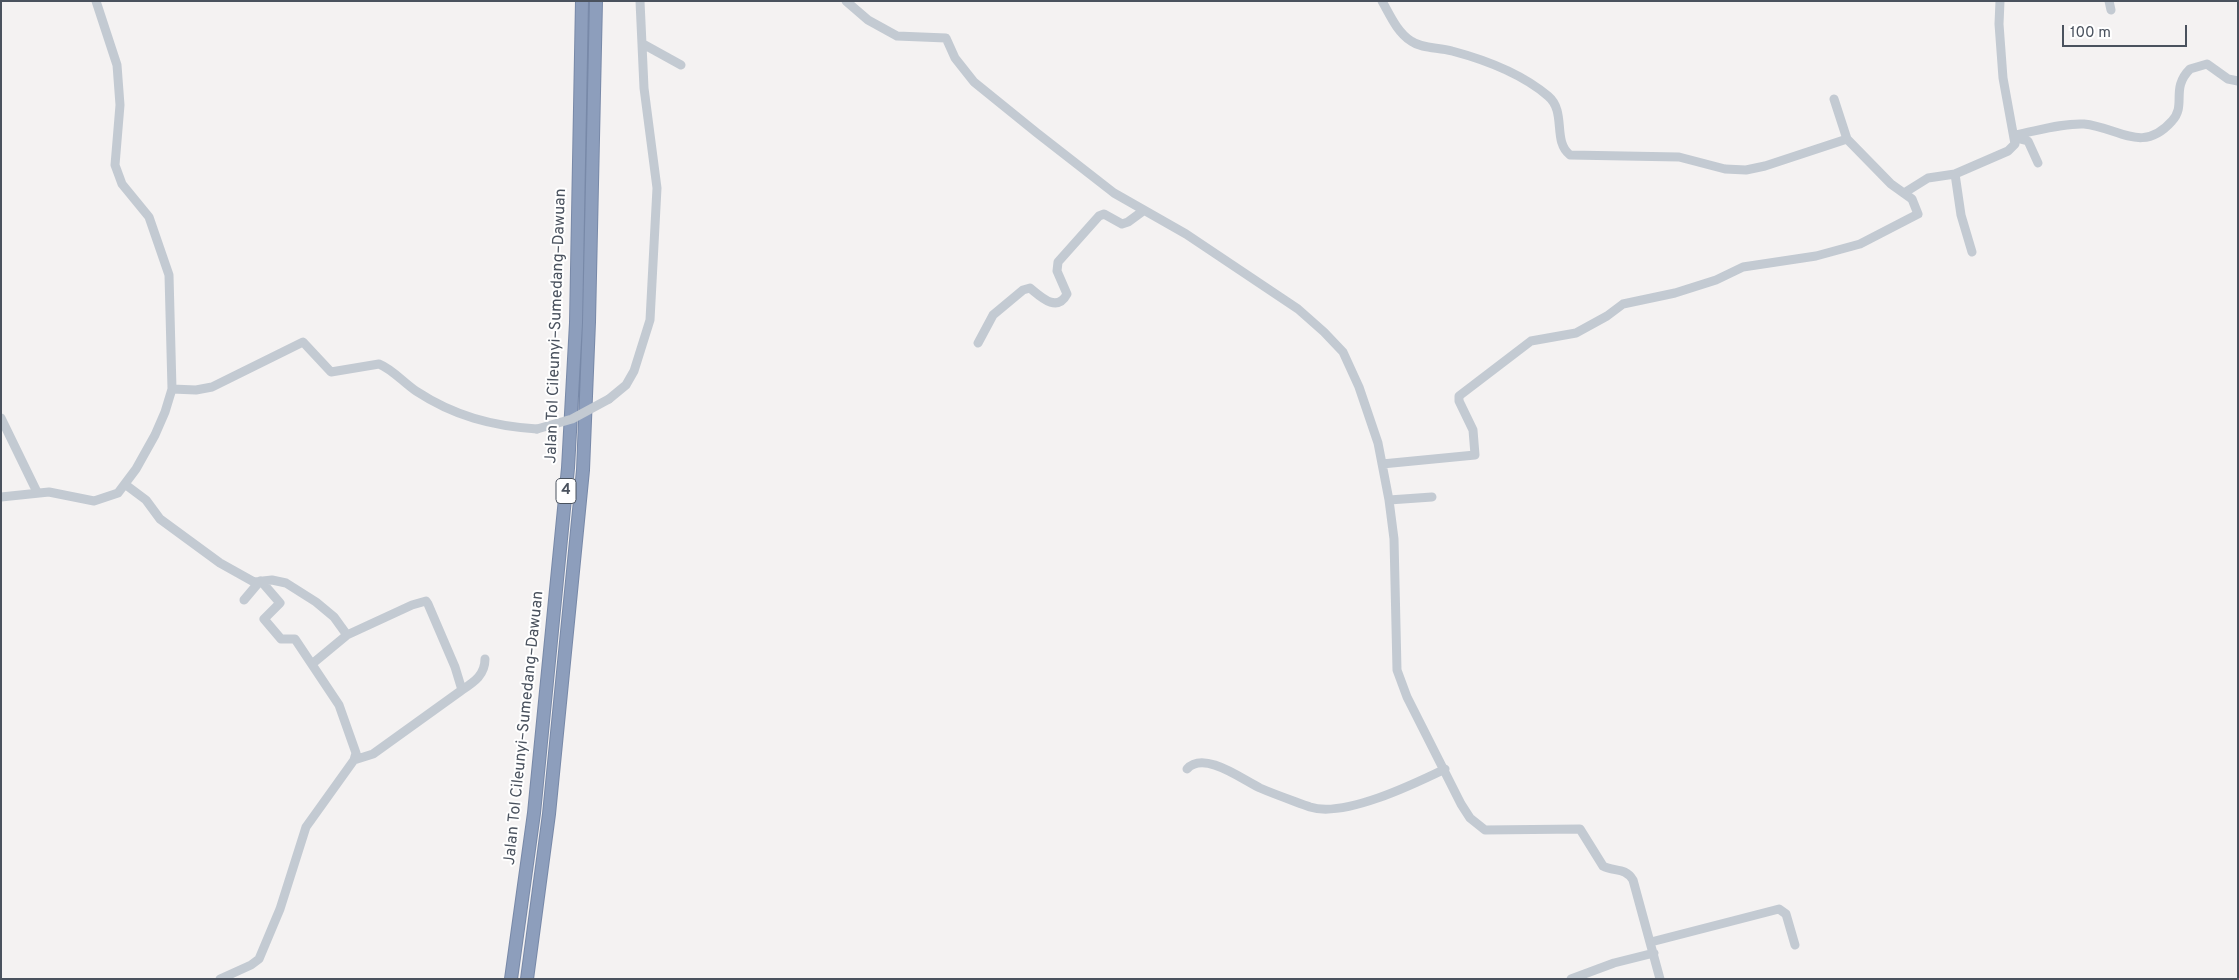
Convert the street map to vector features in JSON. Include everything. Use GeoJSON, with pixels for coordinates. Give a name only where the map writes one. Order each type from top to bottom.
{"type":"FeatureCollection","features":[{"type":"Feature","properties":{"kind":"highway","name":"Jalan Tol Cileunyi–Sumedang–Dawuan"},"geometry":{"type":"LineString","coordinates":[[511,979],[534,813],[568,468],[576,323],[582,1]]}},
{"type":"Feature","properties":{"kind":"highway","name":"Jalan Tol Cileunyi–Sumedang–Dawuan"},"geometry":{"type":"LineString","coordinates":[[527,979],[549,814],[583,470],[589,322],[596,1]]}},
{"type":"Feature","properties":{"kind":"street"},"geometry":{"type":"LineString","coordinates":[[1,497],[37,492],[94,501],[111,498],[126,485],[144,455],[165,412],[172,389],[170,366],[171,293],[169,275],[152,223],[122,184],[115,165],[120,105],[116,65],[96,1]]}},
{"type":"Feature","properties":{"kind":"street"},"geometry":{"type":"LineString","coordinates":[[172,389],[196,390],[212,387],[303,342],[332,372],[379,364],[437,405],[460,415],[506,427],[537,429],[572,420],[609,399],[626,385],[634,371],[650,320],[658,188],[644,88],[640,1]]}},
{"type":"Feature","properties":{"kind":"street"},"geometry":{"type":"LineString","coordinates":[[846,1],[868,20],[890,34],[906,37],[942,36],[946,38],[954,58],[974,82],[1114,193],[1186,234],[1290,304],[1336,344],[1347,360],[1359,387],[1378,443],[1382,464],[1395,558],[1398,670],[1408,697],[1464,811],[1474,823],[1485,830],[1578,828],[1600,863],[1606,868],[1619,869],[1631,876],[1660,979]]}},
{"type":"Feature","properties":{"kind":"street"},"geometry":{"type":"LineString","coordinates":[[1382,1],[1402,35],[1412,42],[1452,51],[1498,66],[1524,78],[1549,96],[1557,105],[1564,148],[1570,155],[1679,157],[1725,169],[1746,170],[1765,166],[1847,138]]}},
{"type":"Feature","properties":{"kind":"street"},"geometry":{"type":"LineString","coordinates":[[1904,193],[1928,178],[1955,174],[2008,151],[2015,144],[2016,137],[2004,91],[1998,24],[2000,1]]}},
{"type":"Feature","properties":{"kind":"street"},"geometry":{"type":"LineString","coordinates":[[643,44],[681,65]]}},
{"type":"Feature","properties":{"kind":"street"},"geometry":{"type":"LineString","coordinates":[[2016,137],[2083,124],[2130,137],[2148,137],[2164,129],[2176,116],[2179,111],[2178,86],[2190,69],[2207,64],[2228,79],[2238,81]]}},
{"type":"Feature","properties":{"kind":"street"},"geometry":{"type":"LineString","coordinates":[[1382,464],[1474,454],[1472,430],[1459,401],[1459,396],[1531,341],[1576,333],[1607,316],[1623,304],[1716,280],[1744,267],[1816,256],[1860,244],[1918,214],[1914,202],[1880,173],[1847,138],[1834,99]]}},
{"type":"Feature","properties":{"kind":"street"},"geometry":{"type":"LineString","coordinates":[[2016,137],[2028,141],[2038,163]]}},
{"type":"Feature","properties":{"kind":"street"},"geometry":{"type":"LineString","coordinates":[[1955,174],[1961,215],[1972,252]]}},
{"type":"Feature","properties":{"kind":"street"},"geometry":{"type":"LineString","coordinates":[[978,343],[993,315],[1023,290],[1030,288],[1046,302],[1055,303],[1065,299],[1067,294],[1057,271],[1058,262],[1099,216],[1104,214],[1122,224],[1143,211]]}},
{"type":"Feature","properties":{"kind":"street"},"geometry":{"type":"LineString","coordinates":[[1,418],[37,492]]}},
{"type":"Feature","properties":{"kind":"street"},"geometry":{"type":"LineString","coordinates":[[126,485],[146,500],[160,519],[213,558],[254,582],[279,580],[293,587],[334,617],[347,635]]}},
{"type":"Feature","properties":{"kind":"street"},"geometry":{"type":"LineString","coordinates":[[1388,500],[1432,497]]}},
{"type":"Feature","properties":{"kind":"street"},"geometry":{"type":"LineString","coordinates":[[244,600],[261,581]]}},
{"type":"Feature","properties":{"kind":"street"},"geometry":{"type":"LineString","coordinates":[[220,979],[260,959],[280,908],[306,828],[354,760],[356,753],[339,705],[295,639],[281,639],[264,619],[280,603],[261,581]]}},
{"type":"Feature","properties":{"kind":"street"},"geometry":{"type":"LineString","coordinates":[[312,664],[347,635],[412,605],[426,601],[455,667],[462,690]]}},
{"type":"Feature","properties":{"kind":"street"},"geometry":{"type":"LineString","coordinates":[[354,760],[373,754],[479,677],[485,666],[485,659]]}},
{"type":"Feature","properties":{"kind":"street"},"geometry":{"type":"LineString","coordinates":[[1187,769],[1196,764],[1215,765],[1261,788],[1317,809],[1368,801],[1405,788],[1445,769]]}},
{"type":"Feature","properties":{"kind":"street"},"geometry":{"type":"LineString","coordinates":[[1651,942],[1779,910],[1786,914],[1795,946]]}},
{"type":"Feature","properties":{"kind":"street"},"geometry":{"type":"LineString","coordinates":[[1571,979],[1654,953]]}}]}
